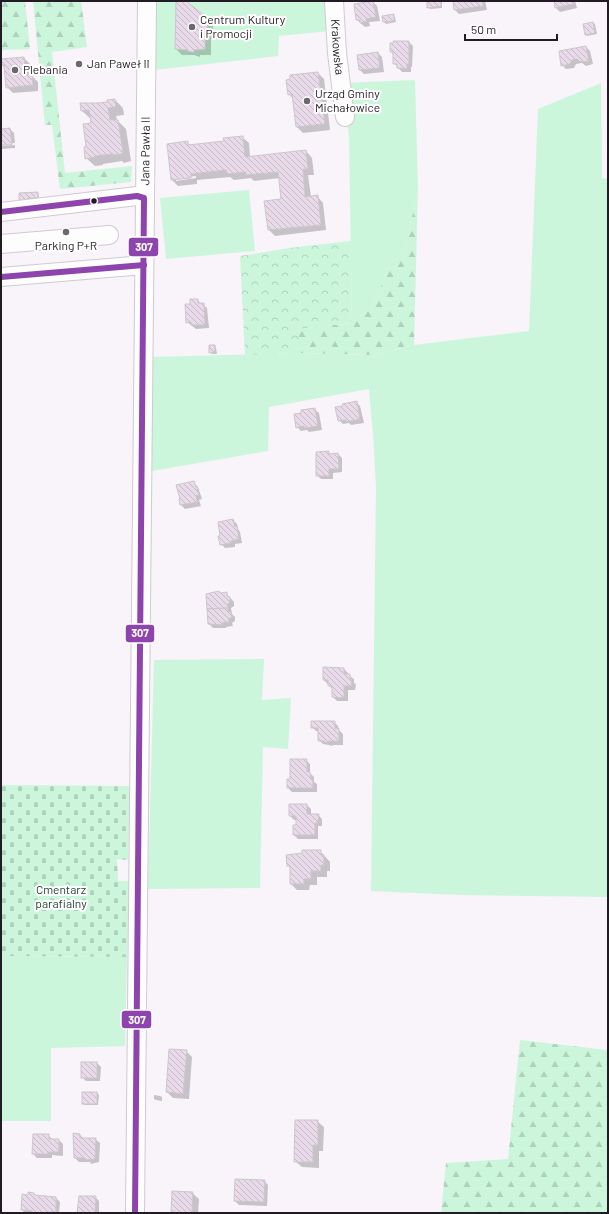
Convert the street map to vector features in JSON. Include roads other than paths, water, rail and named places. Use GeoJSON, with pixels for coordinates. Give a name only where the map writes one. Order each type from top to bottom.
{"type":"FeatureCollection","features":[{"type":"Feature","properties":{"kind":"street","name":"Jana Pawła II"},"geometry":{"type":"LineString","coordinates":[[135,1213],[147,1]]}},
{"type":"Feature","properties":{"kind":"street","name":"Krakowska"},"geometry":{"type":"LineString","coordinates":[[334,1],[337,46],[345,117]]}},
{"type":"Feature","properties":{"kind":"street"},"geometry":{"type":"LineString","coordinates":[[1,212],[137,196],[144,198]]}},
{"type":"Feature","properties":{"kind":"street"},"geometry":{"type":"LineString","coordinates":[[1,244],[109,234]]}},
{"type":"Feature","properties":{"kind":"street"},"geometry":{"type":"LineString","coordinates":[[1,277],[144,265]]}},
{"type":"Feature","properties":{"kind":"place","name":"Centrum Kultury i Promocji"},"geometry":{"type":"Point","coordinates":[192,27]}},
{"type":"Feature","properties":{"kind":"place","name":"Jan Paweł II"},"geometry":{"type":"Point","coordinates":[79,64]}},
{"type":"Feature","properties":{"kind":"place","name":"Plebania"},"geometry":{"type":"Point","coordinates":[15,70]}},
{"type":"Feature","properties":{"kind":"place","name":"Urząd Gminy Michałowice"},"geometry":{"type":"Point","coordinates":[307,101]}},
{"type":"Feature","properties":{"kind":"place","name":"Parking P+R"},"geometry":{"type":"Point","coordinates":[66,232]}},
{"type":"Feature","properties":{"kind":"park label","name":"Cmentarz parafialny"},"geometry":{"type":"Point","coordinates":[61,897]}}]}
